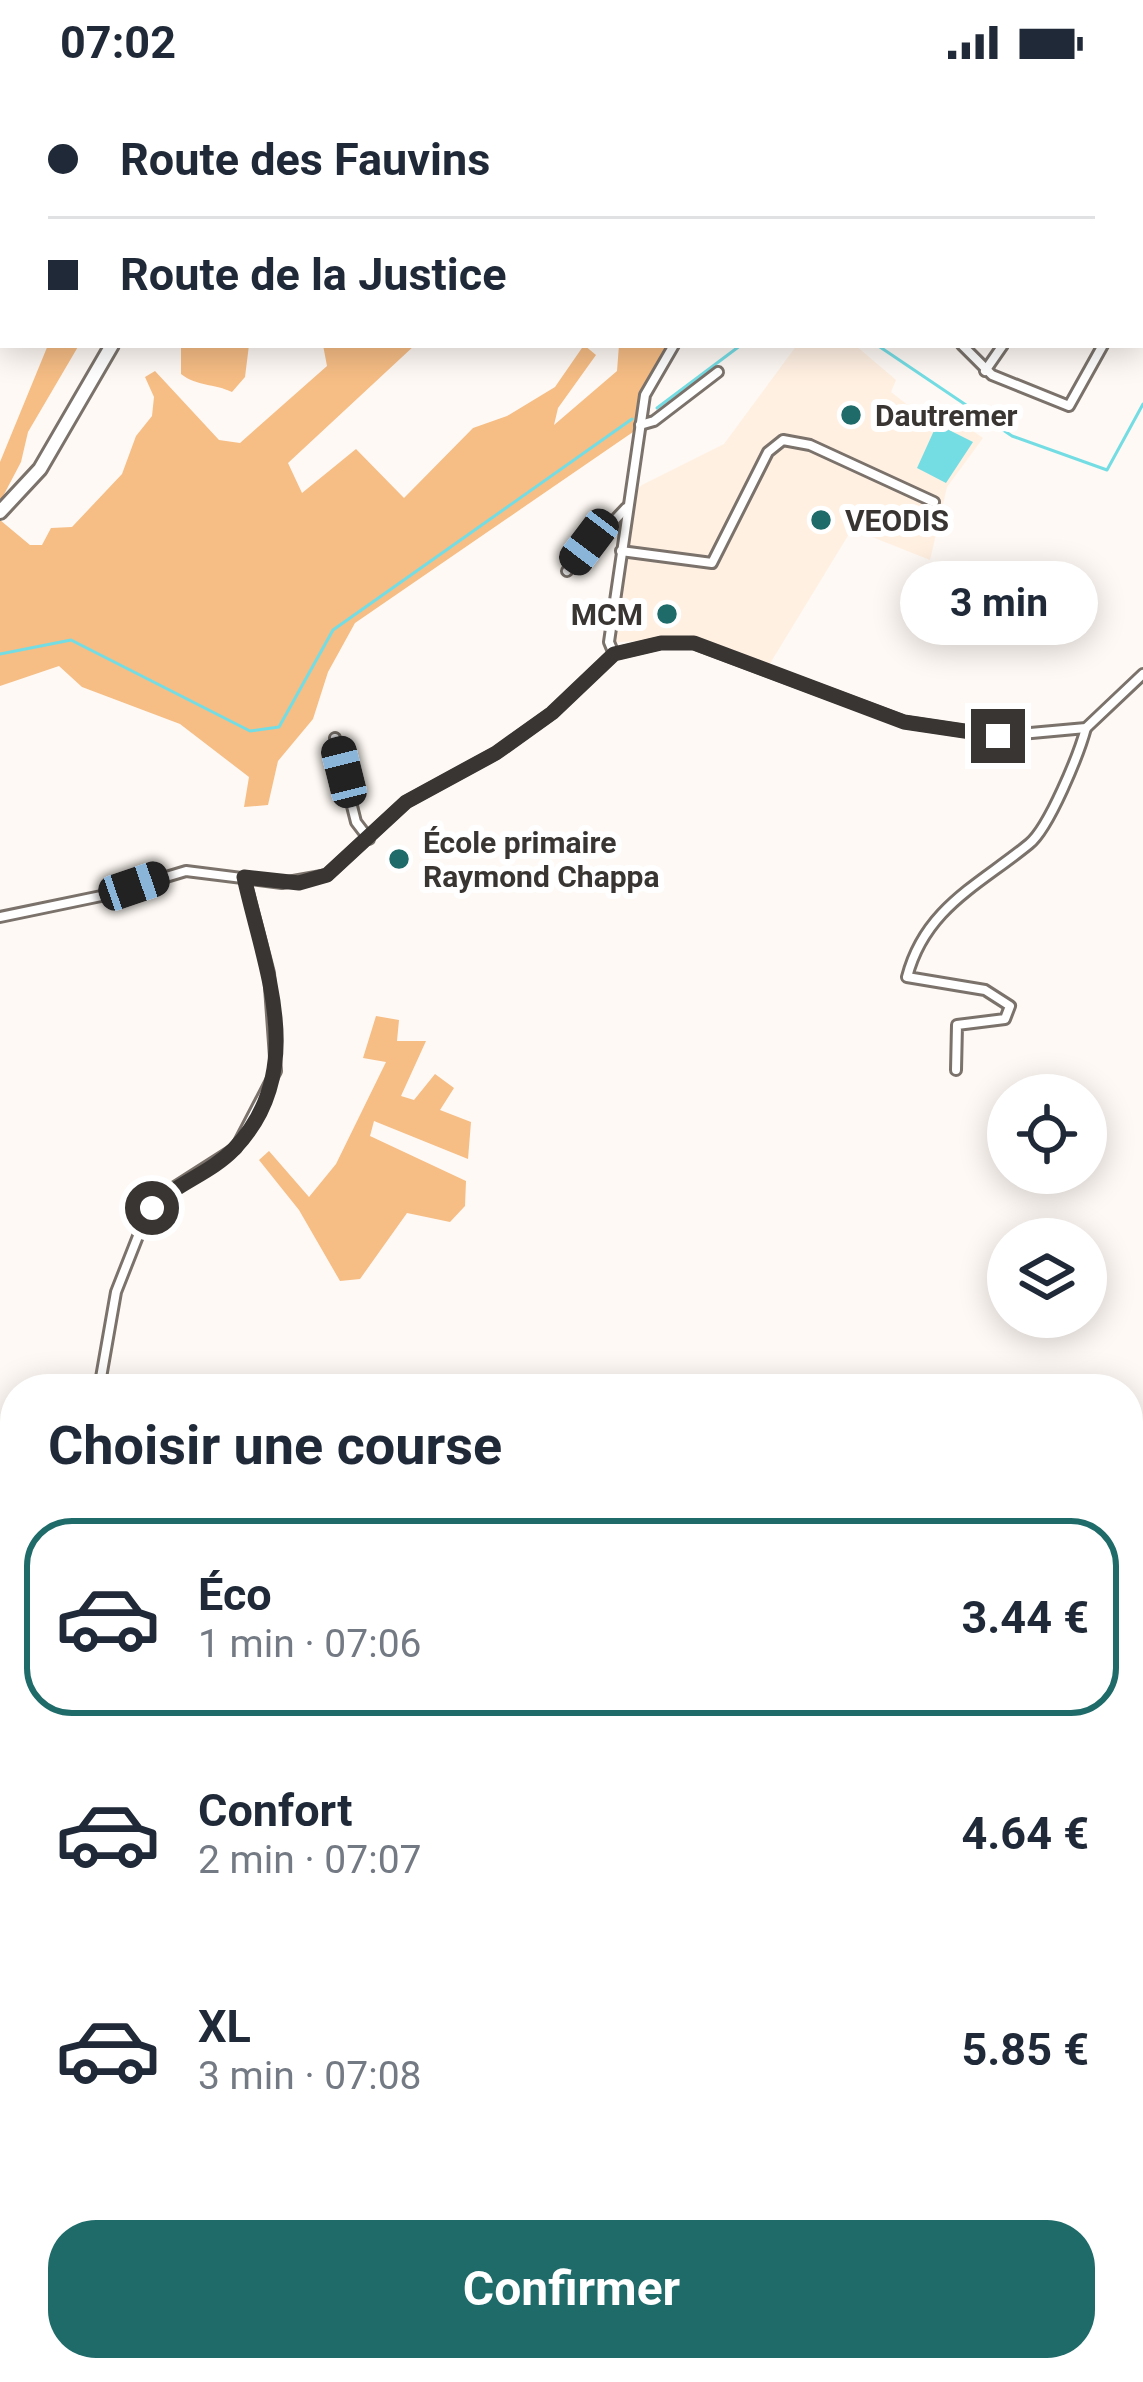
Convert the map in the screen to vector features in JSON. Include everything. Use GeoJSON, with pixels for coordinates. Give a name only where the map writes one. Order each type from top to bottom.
{"type":"FeatureCollection","features":[{"type":"Feature","properties":{"kind":"street"},"geometry":{"type":"LineString","coordinates":[[0,512],[40,469],[110,348]]}},
{"type":"Feature","properties":{"kind":"street"},"geometry":{"type":"LineString","coordinates":[[614,654],[609,642],[640,425],[649,384],[672,348]]}},
{"type":"Feature","properties":{"kind":"street"},"geometry":{"type":"LineString","coordinates":[[965,348],[985,370],[1069,406],[1101,348]]}},
{"type":"Feature","properties":{"kind":"street"},"geometry":{"type":"LineString","coordinates":[[985,370],[1001,348]]}},
{"type":"Feature","properties":{"kind":"street"},"geometry":{"type":"LineString","coordinates":[[640,425],[654,421],[718,372]]}},
{"type":"Feature","properties":{"kind":"street"},"geometry":{"type":"LineString","coordinates":[[621,551],[712,563],[768,452],[783,440],[810,445],[934,502]]}},
{"type":"Feature","properties":{"kind":"street"},"geometry":{"type":"LineString","coordinates":[[567,571],[627,507]]}},
{"type":"Feature","properties":{"kind":"street"},"geometry":{"type":"LineString","coordinates":[[0,916],[106,895],[186,872],[312,881],[346,863],[406,802],[496,753],[552,713],[614,654],[661,643],[694,643],[793,683],[932,728],[998,736],[1086,728]]}},
{"type":"Feature","properties":{"kind":"street"},"geometry":{"type":"LineString","coordinates":[[956,1070],[957,1025],[1004,1019],[1010,1006],[985,990],[907,976],[940,912],[1040,832],[1086,728],[1143,674]]}},
{"type":"Feature","properties":{"kind":"street"},"geometry":{"type":"LineString","coordinates":[[335,739],[356,822],[369,838]]}},
{"type":"Feature","properties":{"kind":"street"},"geometry":{"type":"LineString","coordinates":[[102,1374],[116,1292],[144,1221],[164,1194],[236,1148],[276,1071],[269,973],[244,877]]}},
{"type":"Feature","properties":{"kind":"shaded area"},"geometry":{"type":"Polygon","coordinates":[[[47,348],[77,348],[28,432],[21,462],[0,502],[0,462],[47,348]]]}},
{"type":"Feature","properties":{"kind":"shaded area"},"geometry":{"type":"Polygon","coordinates":[[[181,348],[249,348],[245,377],[232,392],[181,374],[181,348]]]}},
{"type":"Feature","properties":{"kind":"shaded area"},"geometry":{"type":"Polygon","coordinates":[[[324,348],[412,348],[288,463],[302,493],[356,449],[404,498],[473,428],[507,416],[555,387],[582,348],[596,355],[558,408],[554,425],[617,371],[619,348],[667,348],[639,396],[633,432],[355,623],[328,672],[313,719],[278,761],[268,805],[244,807],[249,777],[180,724],[82,687],[59,666],[0,686],[0,520],[30,545],[42,545],[51,528],[72,527],[122,474],[136,436],[152,416],[154,397],[145,377],[155,371],[219,440],[240,443],[327,366],[324,348]]]}},
{"type":"Feature","properties":{"kind":"shaded area"},"geometry":{"type":"Polygon","coordinates":[[[795,348],[859,348],[896,380],[891,392],[928,421],[939,407],[983,438],[947,487],[930,560],[852,529],[763,675],[690,638],[605,643],[624,501],[642,485],[724,444],[795,348]]]}},
{"type":"Feature","properties":{"kind":"shaded area"},"geometry":{"type":"Polygon","coordinates":[[[376,1016],[399,1020],[397,1041],[426,1041],[401,1096],[414,1100],[435,1074],[454,1088],[440,1110],[471,1122],[468,1159],[374,1121],[370,1136],[466,1181],[465,1206],[450,1222],[407,1213],[360,1279],[340,1281],[299,1210],[259,1160],[269,1151],[309,1197],[336,1164],[386,1062],[363,1058],[376,1016]]]}},
{"type":"Feature","properties":{"kind":"water"},"geometry":{"type":"Polygon","coordinates":[[[937,424],[973,442],[946,483],[917,468],[937,424]]]}},
{"type":"Feature","properties":{"kind":"waterway"},"geometry":{"type":"LineString","coordinates":[[657,408],[737,348]]}},
{"type":"Feature","properties":{"kind":"waterway"},"geometry":{"type":"LineString","coordinates":[[881,348],[1012,436],[1107,470],[1143,404]]}},
{"type":"Feature","properties":{"kind":"waterway"},"geometry":{"type":"LineString","coordinates":[[0,654],[71,640],[250,731],[279,727],[333,630],[632,419]]}},
{"type":"Feature","properties":{"kind":"place","name":"Dautremer"},"geometry":{"type":"Point","coordinates":[851,415]}},
{"type":"Feature","properties":{"kind":"place","name":"VEODIS"},"geometry":{"type":"Point","coordinates":[821,520]}},
{"type":"Feature","properties":{"kind":"place","name":"MCM"},"geometry":{"type":"Point","coordinates":[667,614]}},
{"type":"Feature","properties":{"kind":"place","name":"École primaire Raymond Chappa"},"geometry":{"type":"Point","coordinates":[399,859]}},
{"type":"Feature","properties":{"kind":"route"},"geometry":{"type":"LineString","coordinates":[[152,1208],[164,1194],[236,1148],[276,1071],[275,1007],[244,877],[299,883],[327,875],[346,863],[406,802],[496,753],[595,678],[614,654],[661,643],[694,643],[904,722],[998,736]]}}]}
